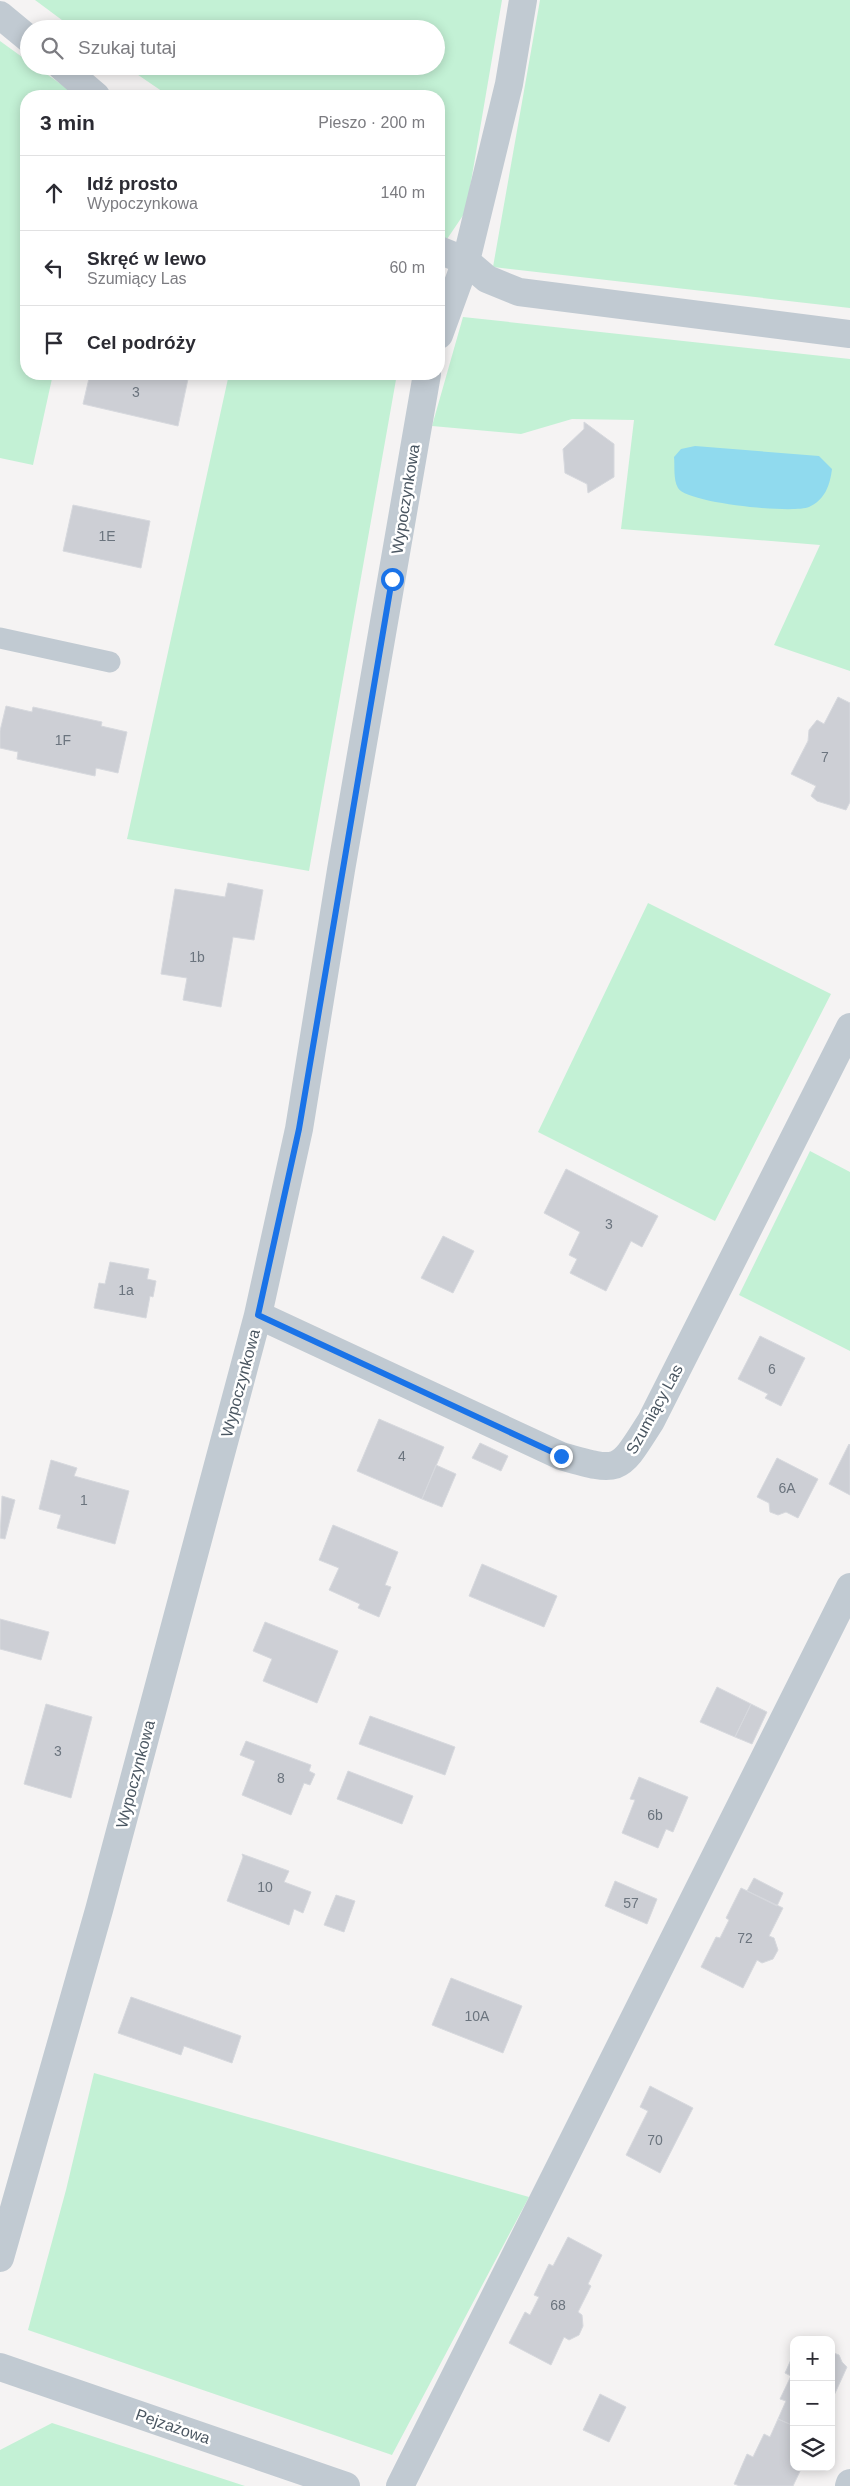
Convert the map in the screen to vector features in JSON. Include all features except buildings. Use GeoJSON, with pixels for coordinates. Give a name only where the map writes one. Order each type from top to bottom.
{"type":"FeatureCollection","features":[{"type":"Feature","properties":{"kind":"street"},"geometry":{"type":"LineString","coordinates":[[445,319],[466,261],[509,84],[523,0]]}},
{"type":"Feature","properties":{"kind":"street"},"geometry":{"type":"LineString","coordinates":[[0,15],[20,32]]}},
{"type":"Feature","properties":{"kind":"street"},"geometry":{"type":"LineString","coordinates":[[72,75],[89,90]]}},
{"type":"Feature","properties":{"kind":"street"},"geometry":{"type":"LineString","coordinates":[[445,252],[466,261],[487,279],[519,292],[850,334]]}},
{"type":"Feature","properties":{"kind":"street","name":"Wypoczynkowa"},"geometry":{"type":"LineString","coordinates":[[0,2258],[99,1910],[258,1315],[299,1129],[341,870],[426,380]]}},
{"type":"Feature","properties":{"kind":"street","name":"Szumiący Las"},"geometry":{"type":"LineString","coordinates":[[258,1315],[561,1456],[602,1468],[618,1465],[628,1459],[651,1421],[850,1027]]}},
{"type":"Feature","properties":{"kind":"street"},"geometry":{"type":"LineString","coordinates":[[400,2486],[850,1586]]}},
{"type":"Feature","properties":{"kind":"street","name":"Pejzażowa"},"geometry":{"type":"LineString","coordinates":[[0,2367],[346,2486]]}},
{"type":"Feature","properties":{"kind":"lane"},"geometry":{"type":"LineString","coordinates":[[0,638],[110,662]]}},
{"type":"Feature","properties":{"kind":"green space"},"geometry":{"type":"Polygon","coordinates":[[[35,0],[502,0],[466,211],[445,242],[445,90],[160,90],[138,75],[445,75],[445,20],[62,20],[35,0]]]}},
{"type":"Feature","properties":{"kind":"green space"},"geometry":{"type":"Polygon","coordinates":[[[540,0],[850,0],[850,308],[493,267],[540,0]]]}},
{"type":"Feature","properties":{"kind":"green space"},"geometry":{"type":"Polygon","coordinates":[[[0,41],[20,55],[20,75],[48,75],[69,90],[20,90],[20,380],[52,380],[33,465],[0,458],[0,41]]]}},
{"type":"Feature","properties":{"kind":"green space"},"geometry":{"type":"Polygon","coordinates":[[[463,317],[850,359],[850,671],[774,645],[820,545],[621,529],[634,420],[572,419],[521,434],[432,426],[463,317]]]}},
{"type":"Feature","properties":{"kind":"green space"},"geometry":{"type":"Polygon","coordinates":[[[228,380],[396,380],[309,871],[127,839],[228,380]]]}},
{"type":"Feature","properties":{"kind":"green space"},"geometry":{"type":"Polygon","coordinates":[[[648,903],[831,994],[715,1221],[538,1132],[648,903]]]}},
{"type":"Feature","properties":{"kind":"green space"},"geometry":{"type":"Polygon","coordinates":[[[810,1151],[850,1172],[850,1351],[739,1295],[810,1151]]]}},
{"type":"Feature","properties":{"kind":"green space"},"geometry":{"type":"Polygon","coordinates":[[[94,2073],[529,2197],[392,2455],[28,2330],[66,2190],[94,2073]]]}},
{"type":"Feature","properties":{"kind":"green space"},"geometry":{"type":"Polygon","coordinates":[[[52,2423],[245,2486],[0,2486],[0,2450],[52,2423]]]}},
{"type":"Feature","properties":{"kind":"water"},"geometry":{"type":"Polygon","coordinates":[[[695,446],[819,456],[832,469],[830,481],[826,491],[819,500],[809,507],[799,509],[740,506],[699,498],[685,493],[678,488],[675,477],[674,457],[681,449],[695,446]]]}},
{"type":"Feature","properties":{"kind":"route"},"geometry":{"type":"LineString","coordinates":[[392,579],[341,870],[299,1129],[258,1315],[561,1456]]}}]}
